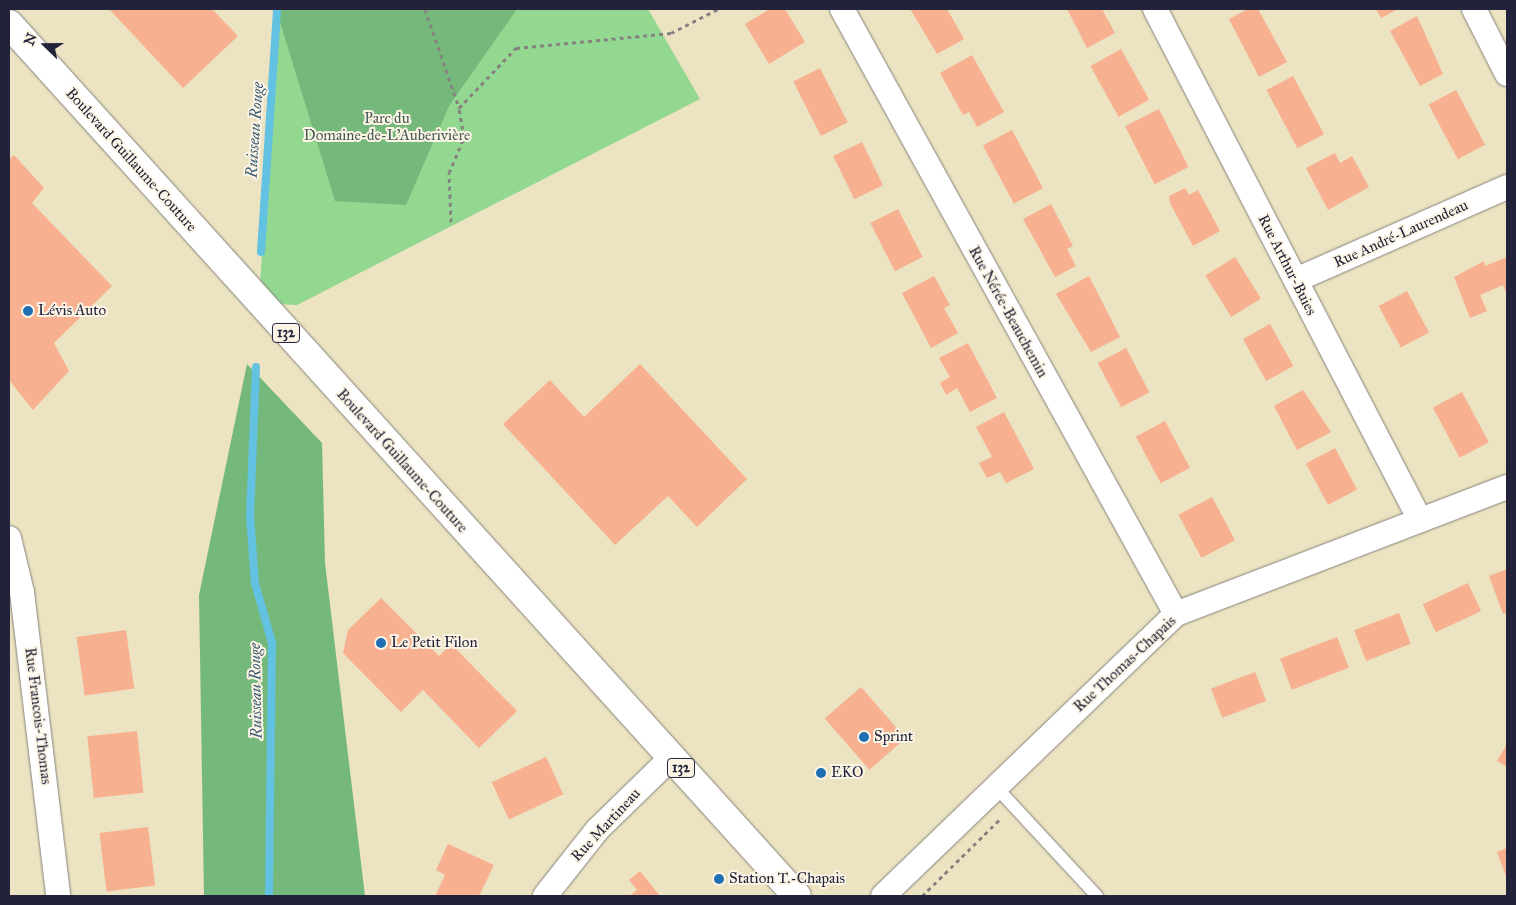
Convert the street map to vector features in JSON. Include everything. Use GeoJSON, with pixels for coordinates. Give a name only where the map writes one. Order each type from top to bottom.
{"type":"FeatureCollection","features":[{"type":"Feature","properties":{"kind":"main road","name":"Boulevard Guillaume-Couture"},"geometry":{"type":"LineString","coordinates":[[9,24],[797,896]]}},
{"type":"Feature","properties":{"kind":"street","name":"Rue Nérée-Beauchemin"},"geometry":{"type":"LineString","coordinates":[[842,9],[1176,614]]}},
{"type":"Feature","properties":{"kind":"street","name":"Rue Arthur-Buies"},"geometry":{"type":"LineString","coordinates":[[1155,9],[1420,520]]}},
{"type":"Feature","properties":{"kind":"street"},"geometry":{"type":"LineString","coordinates":[[1474,9],[1507,74]]}},
{"type":"Feature","properties":{"kind":"street","name":"Rue André-Laurendeau"},"geometry":{"type":"LineString","coordinates":[[1296,280],[1507,187]]}},
{"type":"Feature","properties":{"kind":"street","name":"Rue Thomas-Chapais"},"geometry":{"type":"LineString","coordinates":[[883,896],[1176,614],[1507,486]]}},
{"type":"Feature","properties":{"kind":"street","name":"Rue Francois-Thomas"},"geometry":{"type":"LineString","coordinates":[[9,538],[22,592],[58,896]]}},
{"type":"Feature","properties":{"kind":"street","name":"Rue Martineau"},"geometry":{"type":"LineString","coordinates":[[546,896],[598,829],[672,758]]}},
{"type":"Feature","properties":{"kind":"lane"},"geometry":{"type":"LineString","coordinates":[[996,787],[1097,896]]}},
{"type":"Feature","properties":{"kind":"path"},"geometry":{"type":"LineString","coordinates":[[425,9],[459,108],[464,137],[449,173],[451,222]]}},
{"type":"Feature","properties":{"kind":"path"},"geometry":{"type":"LineString","coordinates":[[459,108],[516,48],[671,33],[718,9]]}},
{"type":"Feature","properties":{"kind":"green space"},"geometry":{"type":"Polygon","coordinates":[[[276,9],[517,9],[449,106],[406,205],[335,201],[276,9]]]}},
{"type":"Feature","properties":{"kind":"green space","name":"Parc du Domaine-de-L'Auberivière"},"geometry":{"type":"Polygon","coordinates":[[[277,9],[648,9],[700,99],[297,305],[259,303],[277,9]]]}},
{"type":"Feature","properties":{"kind":"green space"},"geometry":{"type":"Polygon","coordinates":[[[247,364],[322,443],[325,563],[365,896],[204,896],[199,595],[247,364]]]}},
{"type":"Feature","properties":{"kind":"building"},"geometry":{"type":"Polygon","coordinates":[[[109,9],[212,9],[238,36],[183,88],[109,9]]]}},
{"type":"Feature","properties":{"kind":"building"},"geometry":{"type":"Polygon","coordinates":[[[770,9],[785,9],[805,42],[769,64],[745,24],[770,9]]]}},
{"type":"Feature","properties":{"kind":"building"},"geometry":{"type":"Polygon","coordinates":[[[910,9],[947,9],[964,39],[937,54],[910,9]]]}},
{"type":"Feature","properties":{"kind":"building"},"geometry":{"type":"Polygon","coordinates":[[[1067,9],[1102,9],[1115,33],[1087,48],[1067,9]]]}},
{"type":"Feature","properties":{"kind":"building"},"geometry":{"type":"Polygon","coordinates":[[[1248,9],[1258,9],[1287,62],[1259,77],[1229,19],[1248,9]]]}},
{"type":"Feature","properties":{"kind":"building"},"geometry":{"type":"Polygon","coordinates":[[[1376,9],[1398,9],[1381,18],[1376,9]]]}},
{"type":"Feature","properties":{"kind":"building"},"geometry":{"type":"Polygon","coordinates":[[[1417,16],[1443,74],[1420,86],[1390,31],[1417,16]]]}},
{"type":"Feature","properties":{"kind":"building"},"geometry":{"type":"Polygon","coordinates":[[[1121,49],[1149,100],[1119,117],[1090,66],[1121,49]]]}},
{"type":"Feature","properties":{"kind":"building"},"geometry":{"type":"Polygon","coordinates":[[[972,55],[1004,112],[977,127],[969,112],[963,115],[940,73],[972,55]]]}},
{"type":"Feature","properties":{"kind":"building"},"geometry":{"type":"Polygon","coordinates":[[[820,68],[848,122],[821,136],[793,82],[820,68]]]}},
{"type":"Feature","properties":{"kind":"building"},"geometry":{"type":"Polygon","coordinates":[[[1293,76],[1324,134],[1297,148],[1267,90],[1293,76]]]}},
{"type":"Feature","properties":{"kind":"building"},"geometry":{"type":"Polygon","coordinates":[[[1456,90],[1485,145],[1458,159],[1429,105],[1456,90]]]}},
{"type":"Feature","properties":{"kind":"building"},"geometry":{"type":"Polygon","coordinates":[[[1159,109],[1189,167],[1155,184],[1125,126],[1159,109]]]}},
{"type":"Feature","properties":{"kind":"building"},"geometry":{"type":"Polygon","coordinates":[[[1012,130],[1043,188],[1014,204],[983,145],[1012,130]]]}},
{"type":"Feature","properties":{"kind":"building"},"geometry":{"type":"Polygon","coordinates":[[[862,142],[883,185],[854,199],[833,156],[862,142]]]}},
{"type":"Feature","properties":{"kind":"building"},"geometry":{"type":"Polygon","coordinates":[[[1335,153],[1340,163],[1352,156],[1369,187],[1328,210],[1306,168],[1335,153]]]}},
{"type":"Feature","properties":{"kind":"building"},"geometry":{"type":"Polygon","coordinates":[[[14,155],[44,188],[32,203],[112,286],[54,343],[69,371],[33,410],[9,380],[9,159],[14,155]]]}},
{"type":"Feature","properties":{"kind":"building"},"geometry":{"type":"Polygon","coordinates":[[[1185,188],[1189,195],[1198,190],[1220,231],[1193,246],[1170,203],[1169,196],[1185,188]]]}},
{"type":"Feature","properties":{"kind":"building"},"geometry":{"type":"Polygon","coordinates":[[[1051,204],[1073,246],[1067,249],[1076,266],[1055,277],[1023,219],[1051,204]]]}},
{"type":"Feature","properties":{"kind":"building"},"geometry":{"type":"Polygon","coordinates":[[[898,209],[923,257],[895,271],[870,223],[898,209]]]}},
{"type":"Feature","properties":{"kind":"building"},"geometry":{"type":"Polygon","coordinates":[[[1235,257],[1261,299],[1231,317],[1205,276],[1235,257]]]}},
{"type":"Feature","properties":{"kind":"building"},"geometry":{"type":"Polygon","coordinates":[[[1507,257],[1507,295],[1503,285],[1480,295],[1487,311],[1470,318],[1454,277],[1484,261],[1485,266],[1507,257]]]}},
{"type":"Feature","properties":{"kind":"building"},"geometry":{"type":"Polygon","coordinates":[[[934,276],[950,305],[944,308],[958,333],[931,348],[902,293],[934,276]]]}},
{"type":"Feature","properties":{"kind":"building"},"geometry":{"type":"Polygon","coordinates":[[[1089,276],[1120,337],[1091,352],[1056,294],[1089,276]]]}},
{"type":"Feature","properties":{"kind":"building"},"geometry":{"type":"Polygon","coordinates":[[[1407,291],[1429,332],[1401,348],[1379,306],[1407,291]]]}},
{"type":"Feature","properties":{"kind":"building"},"geometry":{"type":"Polygon","coordinates":[[[1270,324],[1293,366],[1266,381],[1243,339],[1270,324]]]}},
{"type":"Feature","properties":{"kind":"building"},"geometry":{"type":"Polygon","coordinates":[[[968,343],[997,398],[970,412],[957,388],[946,395],[940,383],[950,377],[939,358],[968,343]]]}},
{"type":"Feature","properties":{"kind":"building"},"geometry":{"type":"Polygon","coordinates":[[[1126,348],[1149,392],[1121,407],[1098,363],[1126,348]]]}},
{"type":"Feature","properties":{"kind":"building"},"geometry":{"type":"Polygon","coordinates":[[[640,364],[747,479],[697,527],[668,496],[615,545],[503,424],[550,380],[584,417],[640,364]]]}},
{"type":"Feature","properties":{"kind":"building"},"geometry":{"type":"Polygon","coordinates":[[[1303,390],[1331,432],[1297,450],[1274,406],[1303,390]]]}},
{"type":"Feature","properties":{"kind":"building"},"geometry":{"type":"Polygon","coordinates":[[[1462,392],[1489,442],[1460,458],[1433,407],[1462,392]]]}},
{"type":"Feature","properties":{"kind":"building"},"geometry":{"type":"Polygon","coordinates":[[[1004,412],[1034,469],[1006,483],[1000,472],[987,478],[979,463],[992,457],[976,427],[1004,412]]]}},
{"type":"Feature","properties":{"kind":"building"},"geometry":{"type":"Polygon","coordinates":[[[1165,421],[1190,468],[1161,483],[1136,436],[1165,421]]]}},
{"type":"Feature","properties":{"kind":"building"},"geometry":{"type":"Polygon","coordinates":[[[1335,448],[1357,489],[1328,505],[1306,463],[1335,448]]]}},
{"type":"Feature","properties":{"kind":"building"},"geometry":{"type":"Polygon","coordinates":[[[1212,497],[1235,540],[1201,558],[1178,515],[1212,497]]]}},
{"type":"Feature","properties":{"kind":"building"},"geometry":{"type":"Polygon","coordinates":[[[1507,569],[1507,612],[1503,614],[1489,576],[1507,569]]]}},
{"type":"Feature","properties":{"kind":"building"},"geometry":{"type":"Polygon","coordinates":[[[1468,583],[1481,611],[1436,632],[1423,604],[1468,583]]]}},
{"type":"Feature","properties":{"kind":"building"},"geometry":{"type":"Polygon","coordinates":[[[381,598],[439,656],[451,644],[517,711],[479,748],[423,690],[401,712],[343,653],[348,630],[381,598]]]}},
{"type":"Feature","properties":{"kind":"building"},"geometry":{"type":"Polygon","coordinates":[[[1399,613],[1411,644],[1366,661],[1354,630],[1399,613]]]}},
{"type":"Feature","properties":{"kind":"building"},"geometry":{"type":"Polygon","coordinates":[[[126,630],[134,688],[85,695],[76,637],[126,630]]]}},
{"type":"Feature","properties":{"kind":"building"},"geometry":{"type":"Polygon","coordinates":[[[1337,637],[1349,668],[1292,690],[1280,659],[1337,637]]]}},
{"type":"Feature","properties":{"kind":"building"},"geometry":{"type":"Polygon","coordinates":[[[1255,672],[1266,701],[1222,718],[1211,689],[1255,672]]]}},
{"type":"Feature","properties":{"kind":"building"},"geometry":{"type":"Polygon","coordinates":[[[861,687],[906,738],[869,770],[825,718],[861,687]]]}},
{"type":"Feature","properties":{"kind":"building"},"geometry":{"type":"Polygon","coordinates":[[[137,731],[143,793],[94,798],[87,736],[137,731]]]}},
{"type":"Feature","properties":{"kind":"building"},"geometry":{"type":"Polygon","coordinates":[[[1507,744],[1507,767],[1497,761],[1507,744]]]}},
{"type":"Feature","properties":{"kind":"building"},"geometry":{"type":"Polygon","coordinates":[[[546,757],[563,794],[509,820],[492,782],[546,757]]]}},
{"type":"Feature","properties":{"kind":"building"},"geometry":{"type":"Polygon","coordinates":[[[148,827],[155,886],[107,892],[99,833],[148,827]]]}},
{"type":"Feature","properties":{"kind":"building"},"geometry":{"type":"Polygon","coordinates":[[[448,844],[494,865],[479,896],[435,896],[445,875],[436,870],[448,844]]]}},
{"type":"Feature","properties":{"kind":"building"},"geometry":{"type":"Polygon","coordinates":[[[1507,848],[1507,879],[1497,852],[1507,848]]]}},
{"type":"Feature","properties":{"kind":"building"},"geometry":{"type":"Polygon","coordinates":[[[640,871],[660,896],[629,896],[637,890],[629,880],[640,871]]]}},
{"type":"Feature","properties":{"kind":"waterway","name":"Ruisseau Rouge"},"geometry":{"type":"LineString","coordinates":[[261,252],[277,9]]}},
{"type":"Feature","properties":{"kind":"waterway","name":"Ruisseau Rouge"},"geometry":{"type":"LineString","coordinates":[[256,367],[250,515],[255,583],[272,643],[269,896]]}},
{"type":"Feature","properties":{"kind":"place","name":"Lévis Auto"},"geometry":{"type":"Point","coordinates":[28,311]}},
{"type":"Feature","properties":{"kind":"place","name":"Le Petit Filon"},"geometry":{"type":"Point","coordinates":[381,643]}},
{"type":"Feature","properties":{"kind":"place","name":"Sprint"},"geometry":{"type":"Point","coordinates":[864,737]}},
{"type":"Feature","properties":{"kind":"place","name":"EKO"},"geometry":{"type":"Point","coordinates":[821,773]}},
{"type":"Feature","properties":{"kind":"place","name":"Station T.-Chapais"},"geometry":{"type":"Point","coordinates":[719,879]}}]}
